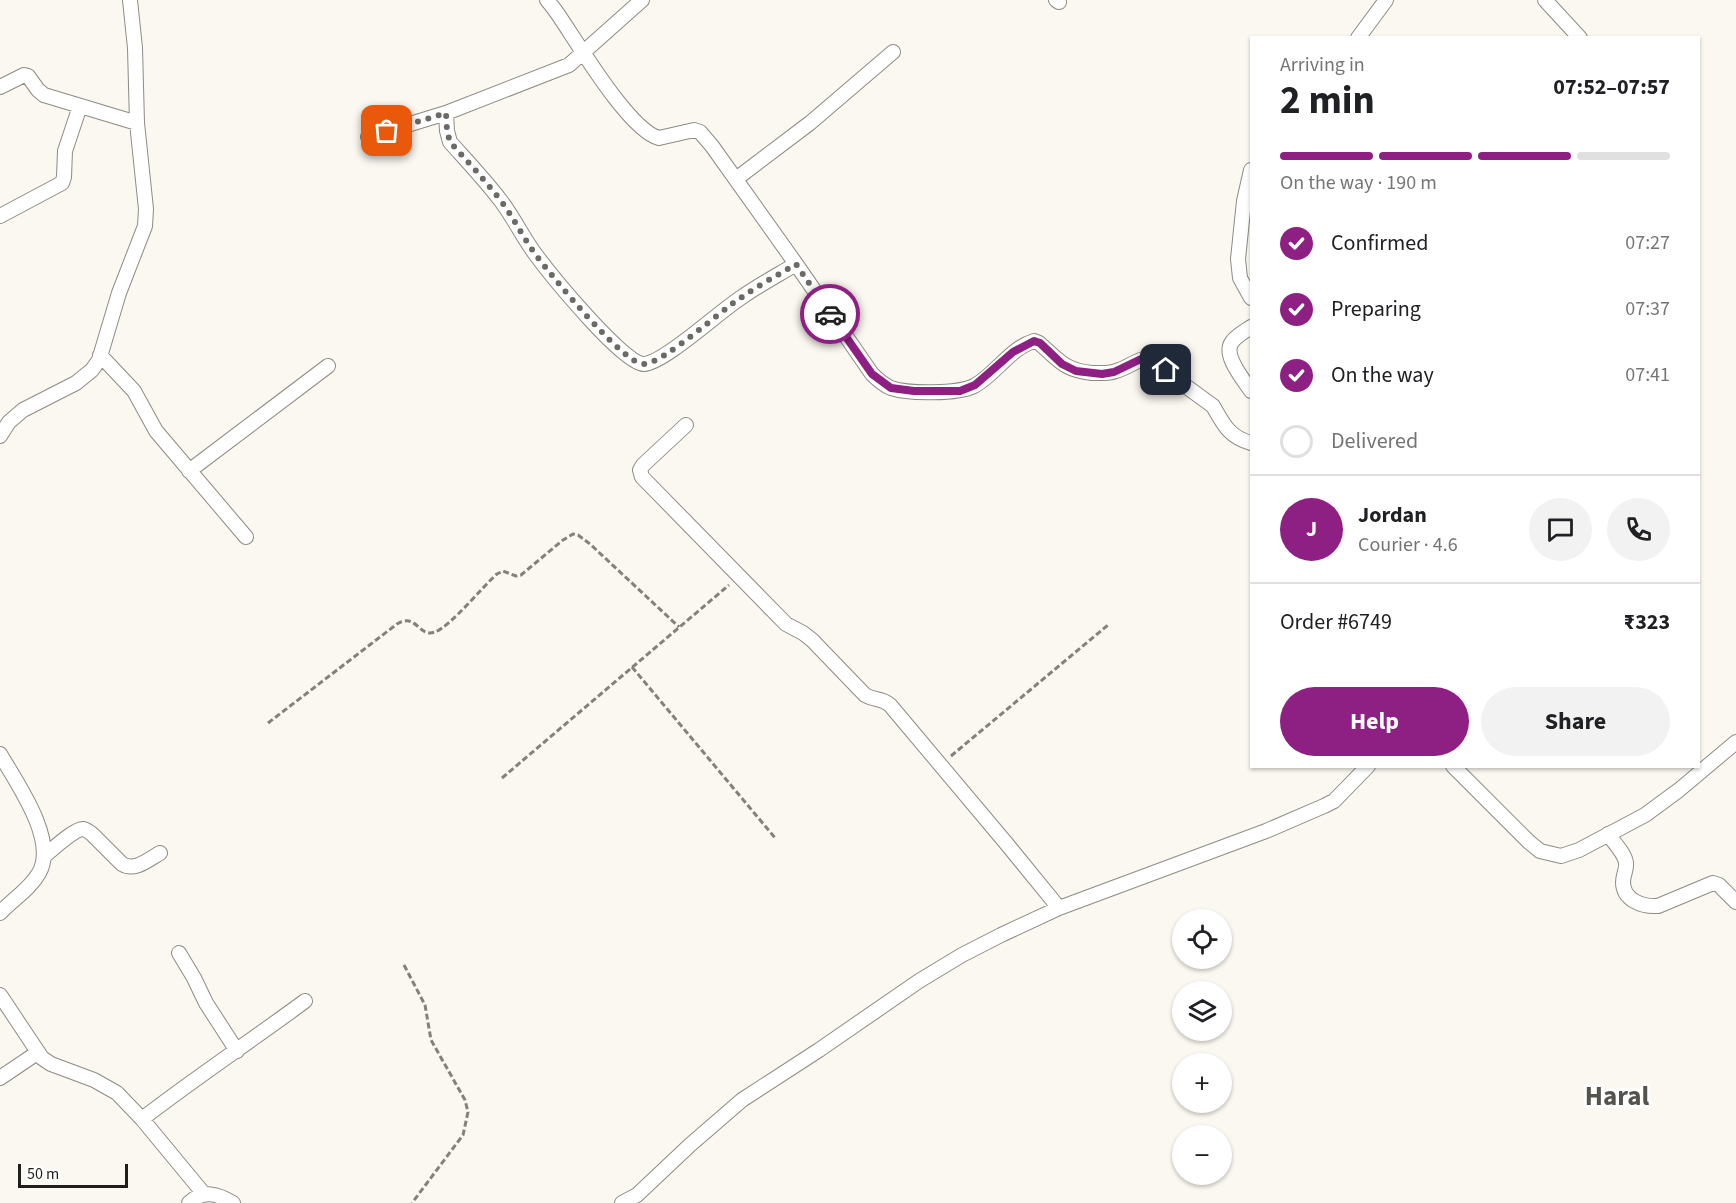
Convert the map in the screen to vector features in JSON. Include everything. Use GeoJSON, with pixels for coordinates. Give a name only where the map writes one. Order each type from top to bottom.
{"type":"FeatureCollection","features":[{"type":"Feature","properties":{"kind":"street"},"geometry":{"type":"LineString","coordinates":[[0,436],[9,422],[23,410],[76,383],[92,370],[100,355],[119,293],[145,226],[146,209],[137,123],[135,48],[130,0]]}},
{"type":"Feature","properties":{"kind":"street"},"geometry":{"type":"LineString","coordinates":[[546,0],[616,99],[643,129],[659,138],[694,130],[700,132],[736,179],[872,374],[891,388],[960,391],[975,385],[1013,352],[1034,341],[1040,343],[1068,368],[1076,371],[1102,374],[1114,372],[1147,358],[1213,406],[1236,438],[1250,443]]}},
{"type":"Feature","properties":{"kind":"street"},"geometry":{"type":"LineString","coordinates":[[368,137],[446,113],[569,65],[642,0]]}},
{"type":"Feature","properties":{"kind":"street"},"geometry":{"type":"LineString","coordinates":[[1359,36],[1386,0]]}},
{"type":"Feature","properties":{"kind":"street"},"geometry":{"type":"LineString","coordinates":[[1545,0],[1578,36]]}},
{"type":"Feature","properties":{"kind":"street"},"geometry":{"type":"LineString","coordinates":[[736,179],[810,123],[893,52]]}},
{"type":"Feature","properties":{"kind":"street"},"geometry":{"type":"LineString","coordinates":[[0,87],[24,75],[28,76],[44,95],[137,123]]}},
{"type":"Feature","properties":{"kind":"street"},"geometry":{"type":"LineString","coordinates":[[0,216],[62,183],[65,151],[80,106]]}},
{"type":"Feature","properties":{"kind":"street"},"geometry":{"type":"LineString","coordinates":[[446,113],[450,142],[502,202],[535,254],[602,332],[625,355],[638,363],[644,364],[663,357],[742,297],[796,264]]}},
{"type":"Feature","properties":{"kind":"street"},"geometry":{"type":"LineString","coordinates":[[1250,174],[1244,201],[1238,268],[1240,278],[1250,296]]}},
{"type":"Feature","properties":{"kind":"street"},"geometry":{"type":"LineString","coordinates":[[1250,328],[1230,344],[1228,351],[1230,359],[1250,389]]}},
{"type":"Feature","properties":{"kind":"street"},"geometry":{"type":"LineString","coordinates":[[100,355],[134,392],[156,431],[246,537]]}},
{"type":"Feature","properties":{"kind":"street"},"geometry":{"type":"LineString","coordinates":[[189,471],[328,366]]}},
{"type":"Feature","properties":{"kind":"street"},"geometry":{"type":"LineString","coordinates":[[686,425],[643,465],[640,473],[786,624],[812,640],[865,695],[870,698],[883,699],[890,705],[1059,908]]}},
{"type":"Feature","properties":{"kind":"street"},"geometry":{"type":"LineString","coordinates":[[1456,768],[1529,842],[1540,850],[1561,856],[1645,815],[1736,742]]}},
{"type":"Feature","properties":{"kind":"street"},"geometry":{"type":"LineString","coordinates":[[0,754],[31,807],[42,841],[44,856],[38,874],[30,885],[0,913]]}},
{"type":"Feature","properties":{"kind":"street"},"geometry":{"type":"LineString","coordinates":[[622,1203],[637,1195],[734,1107],[953,960],[1059,908],[1266,831],[1324,806],[1334,801],[1366,768]]}},
{"type":"Feature","properties":{"kind":"street"},"geometry":{"type":"LineString","coordinates":[[44,856],[82,829],[92,834],[122,864],[128,867],[134,867],[160,853]]}},
{"type":"Feature","properties":{"kind":"street"},"geometry":{"type":"LineString","coordinates":[[1608,834],[1627,864],[1623,880],[1624,890],[1634,901],[1649,907],[1658,906],[1713,883],[1719,885],[1736,902]]}},
{"type":"Feature","properties":{"kind":"street"},"geometry":{"type":"LineString","coordinates":[[179,953],[206,1003],[237,1051]]}},
{"type":"Feature","properties":{"kind":"street"},"geometry":{"type":"LineString","coordinates":[[0,995],[37,1053],[51,1064],[94,1080],[117,1093],[142,1119],[204,1194]]}},
{"type":"Feature","properties":{"kind":"street"},"geometry":{"type":"LineString","coordinates":[[142,1119],[192,1080],[237,1051],[305,1001]]}},
{"type":"Feature","properties":{"kind":"street"},"geometry":{"type":"LineString","coordinates":[[0,1078],[37,1053]]}},
{"type":"Feature","properties":{"kind":"street"},"geometry":{"type":"LineString","coordinates":[[189,1203],[204,1194],[222,1196],[233,1203]]}},
{"type":"Feature","properties":{"kind":"path"},"geometry":{"type":"LineString","coordinates":[[268,723],[397,624],[409,620],[425,632],[434,633],[447,625],[497,574],[503,571],[516,576],[520,575],[573,534],[590,544],[679,627]]}},
{"type":"Feature","properties":{"kind":"path"},"geometry":{"type":"LineString","coordinates":[[502,778],[739,576]]}},
{"type":"Feature","properties":{"kind":"path"},"geometry":{"type":"LineString","coordinates":[[940,765],[1108,625]]}},
{"type":"Feature","properties":{"kind":"path"},"geometry":{"type":"LineString","coordinates":[[632,667],[776,840]]}},
{"type":"Feature","properties":{"kind":"path"},"geometry":{"type":"LineString","coordinates":[[404,965],[425,1005],[431,1040],[465,1100],[468,1112],[463,1135],[412,1203]]}},
{"type":"Feature","properties":{"kind":"way so far"},"geometry":{"type":"LineString","coordinates":[[387,131],[446,113],[450,142],[502,202],[535,254],[602,332],[625,355],[638,363],[644,364],[663,357],[742,297],[796,264],[830,314]]}},
{"type":"Feature","properties":{"kind":"district","name":"Haral"},"geometry":{"type":"Point","coordinates":[1617,1096]}},
{"type":"Feature","properties":{"kind":"route"},"geometry":{"type":"LineString","coordinates":[[830,314],[876,379],[891,388],[914,391],[960,391],[975,385],[1013,352],[1034,341],[1040,343],[1062,364],[1076,371],[1102,374],[1114,372],[1147,358],[1166,370]]}}]}
